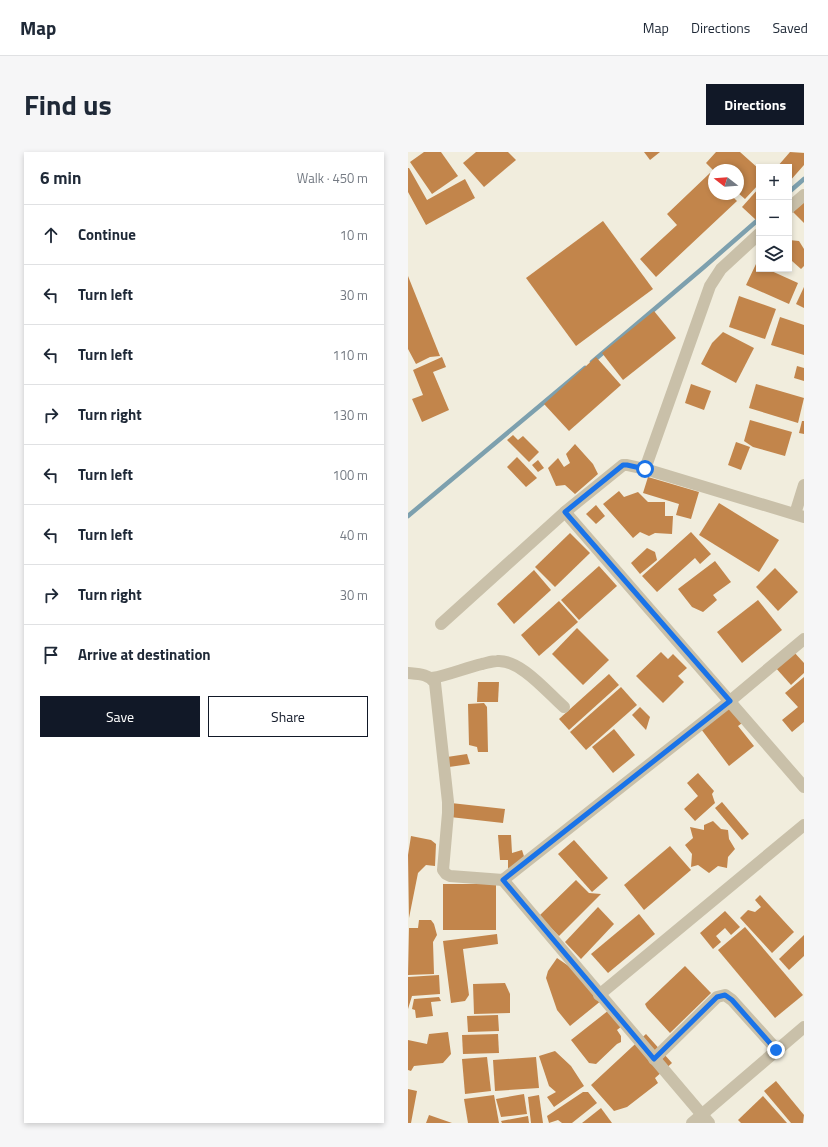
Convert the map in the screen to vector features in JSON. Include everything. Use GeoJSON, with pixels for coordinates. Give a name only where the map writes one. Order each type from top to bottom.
{"type":"FeatureCollection","features":[{"type":"Feature","properties":{"kind":"street"},"geometry":{"type":"LineString","coordinates":[[792,205],[804,195]]}},
{"type":"Feature","properties":{"kind":"street"},"geometry":{"type":"LineString","coordinates":[[645,469],[710,286],[721,269],[757,236]]}},
{"type":"Feature","properties":{"kind":"street"},"geometry":{"type":"LineString","coordinates":[[441,624],[565,512],[623,465],[645,469],[800,516],[804,485]]}},
{"type":"Feature","properties":{"kind":"street"},"geometry":{"type":"LineString","coordinates":[[565,512],[804,787]]}},
{"type":"Feature","properties":{"kind":"street"},"geometry":{"type":"LineString","coordinates":[[408,673],[426,675],[432,678],[435,683],[448,802],[443,870],[450,876],[503,880],[730,701],[804,639]]}},
{"type":"Feature","properties":{"kind":"street"},"geometry":{"type":"LineString","coordinates":[[432,678],[497,660],[510,663],[522,669],[564,706]]}},
{"type":"Feature","properties":{"kind":"street"},"geometry":{"type":"LineString","coordinates":[[599,995],[804,825]]}},
{"type":"Feature","properties":{"kind":"street"},"geometry":{"type":"LineString","coordinates":[[503,880],[654,1059],[701,1120],[776,1050],[804,1027]]}},
{"type":"Feature","properties":{"kind":"street"},"geometry":{"type":"LineString","coordinates":[[654,1059],[717,997],[725,995],[732,1000],[776,1050]]}},
{"type":"Feature","properties":{"kind":"building"},"geometry":{"type":"Polygon","coordinates":[[[424,152],[441,152],[458,176],[432,194],[410,162],[424,152]]]}},
{"type":"Feature","properties":{"kind":"building"},"geometry":{"type":"Polygon","coordinates":[[[476,152],[508,152],[516,160],[484,187],[463,163],[476,152]]]}},
{"type":"Feature","properties":{"kind":"building"},"geometry":{"type":"Polygon","coordinates":[[[644,152],[660,152],[650,160],[644,152]]]}},
{"type":"Feature","properties":{"kind":"building"},"geometry":{"type":"Polygon","coordinates":[[[716,152],[740,152],[756,166],[756,187],[745,199],[744,198],[744,164],[708,165],[706,163],[716,152]]]}},
{"type":"Feature","properties":{"kind":"building"},"geometry":{"type":"Polygon","coordinates":[[[790,152],[804,153],[804,165],[792,179],[792,164],[780,164],[790,152]]]}},
{"type":"Feature","properties":{"kind":"building"},"geometry":{"type":"Polygon","coordinates":[[[408,168],[427,200],[465,179],[475,198],[426,225],[408,192],[408,168]]]}},
{"type":"Feature","properties":{"kind":"building"},"geometry":{"type":"Polygon","coordinates":[[[708,175],[708,200],[737,201],[656,277],[640,259],[677,225],[667,214],[708,175]]]}},
{"type":"Feature","properties":{"kind":"building"},"geometry":{"type":"Polygon","coordinates":[[[756,191],[756,220],[742,207],[756,191]]]}},
{"type":"Feature","properties":{"kind":"building"},"geometry":{"type":"Polygon","coordinates":[[[804,202],[804,223],[793,212],[804,202]]]}},
{"type":"Feature","properties":{"kind":"building"},"geometry":{"type":"Polygon","coordinates":[[[603,221],[653,289],[576,346],[526,278],[603,221]]]}},
{"type":"Feature","properties":{"kind":"building"},"geometry":{"type":"Polygon","coordinates":[[[792,240],[799,241],[804,249],[804,266],[801,269],[792,261],[792,240]]]}},
{"type":"Feature","properties":{"kind":"building"},"geometry":{"type":"Polygon","coordinates":[[[756,264],[756,272],[774,272],[798,283],[789,304],[746,285],[756,264]]]}},
{"type":"Feature","properties":{"kind":"building"},"geometry":{"type":"Polygon","coordinates":[[[408,276],[440,356],[430,357],[416,364],[408,349],[408,276]]]}},
{"type":"Feature","properties":{"kind":"building"},"geometry":{"type":"Polygon","coordinates":[[[804,287],[804,308],[796,304],[804,287]]]}},
{"type":"Feature","properties":{"kind":"building"},"geometry":{"type":"Polygon","coordinates":[[[739,296],[776,309],[765,339],[729,327],[739,296]]]}},
{"type":"Feature","properties":{"kind":"building"},"geometry":{"type":"Polygon","coordinates":[[[654,311],[676,338],[623,380],[602,353],[654,311]]]}},
{"type":"Feature","properties":{"kind":"building"},"geometry":{"type":"Polygon","coordinates":[[[780,317],[804,325],[804,355],[771,345],[780,317]]]}},
{"type":"Feature","properties":{"kind":"building"},"geometry":{"type":"Polygon","coordinates":[[[723,332],[754,348],[736,383],[701,364],[712,343],[723,332]]]}},
{"type":"Feature","properties":{"kind":"building"},"geometry":{"type":"Polygon","coordinates":[[[442,357],[446,367],[433,372],[449,410],[422,422],[412,399],[423,395],[413,370],[442,357]]]}},
{"type":"Feature","properties":{"kind":"building"},"geometry":{"type":"Polygon","coordinates":[[[596,357],[621,385],[569,431],[544,404],[596,357]]]}},
{"type":"Feature","properties":{"kind":"building"},"geometry":{"type":"Polygon","coordinates":[[[797,366],[804,368],[804,381],[794,378],[797,366]]]}},
{"type":"Feature","properties":{"kind":"building"},"geometry":{"type":"Polygon","coordinates":[[[691,384],[711,391],[704,410],[685,403],[691,384]]]}},
{"type":"Feature","properties":{"kind":"building"},"geometry":{"type":"Polygon","coordinates":[[[756,384],[804,398],[798,423],[749,408],[756,384]]]}},
{"type":"Feature","properties":{"kind":"building"},"geometry":{"type":"Polygon","coordinates":[[[750,420],[792,432],[785,456],[753,447],[744,441],[750,420]]]}},
{"type":"Feature","properties":{"kind":"building"},"geometry":{"type":"Polygon","coordinates":[[[802,421],[804,421],[804,434],[799,433],[802,421]]]}},
{"type":"Feature","properties":{"kind":"building"},"geometry":{"type":"Polygon","coordinates":[[[513,435],[518,440],[523,436],[539,452],[529,462],[507,440],[513,435]]]}},
{"type":"Feature","properties":{"kind":"building"},"geometry":{"type":"Polygon","coordinates":[[[736,442],[750,447],[741,470],[728,465],[736,442]]]}},
{"type":"Feature","properties":{"kind":"building"},"geometry":{"type":"Polygon","coordinates":[[[575,444],[593,464],[598,474],[575,494],[565,485],[556,486],[548,468],[558,458],[564,467],[570,463],[566,454],[575,444]]]}},
{"type":"Feature","properties":{"kind":"building"},"geometry":{"type":"Polygon","coordinates":[[[517,457],[537,478],[526,487],[507,467],[517,457]]]}},
{"type":"Feature","properties":{"kind":"building"},"geometry":{"type":"Polygon","coordinates":[[[538,460],[544,468],[538,472],[532,465],[538,460]]]}},
{"type":"Feature","properties":{"kind":"building"},"geometry":{"type":"Polygon","coordinates":[[[648,477],[699,492],[691,519],[676,515],[679,504],[643,493],[648,477]]]}},
{"type":"Feature","properties":{"kind":"building"},"geometry":{"type":"Polygon","coordinates":[[[619,491],[624,497],[638,492],[648,502],[665,502],[665,516],[673,516],[672,534],[655,533],[649,536],[640,532],[633,538],[603,504],[619,491]]]}},
{"type":"Feature","properties":{"kind":"building"},"geometry":{"type":"Polygon","coordinates":[[[719,503],[779,540],[759,572],[699,535],[719,503]]]}},
{"type":"Feature","properties":{"kind":"building"},"geometry":{"type":"Polygon","coordinates":[[[596,505],[605,516],[596,524],[586,514],[596,505]]]}},
{"type":"Feature","properties":{"kind":"building"},"geometry":{"type":"Polygon","coordinates":[[[691,532],[711,554],[700,564],[695,558],[657,592],[642,576],[691,532]]]}},
{"type":"Feature","properties":{"kind":"building"},"geometry":{"type":"Polygon","coordinates":[[[570,533],[590,553],[555,587],[535,567],[570,533]]]}},
{"type":"Feature","properties":{"kind":"building"},"geometry":{"type":"Polygon","coordinates":[[[647,548],[655,552],[657,560],[640,574],[631,563],[647,548]]]}},
{"type":"Feature","properties":{"kind":"building"},"geometry":{"type":"Polygon","coordinates":[[[715,561],[731,582],[713,595],[717,600],[703,612],[692,607],[678,589],[715,561]]]}},
{"type":"Feature","properties":{"kind":"building"},"geometry":{"type":"Polygon","coordinates":[[[599,566],[617,586],[579,620],[561,600],[599,566]]]}},
{"type":"Feature","properties":{"kind":"building"},"geometry":{"type":"Polygon","coordinates":[[[775,568],[798,592],[778,611],[756,587],[775,568]]]}},
{"type":"Feature","properties":{"kind":"building"},"geometry":{"type":"Polygon","coordinates":[[[534,570],[551,590],[514,624],[497,604],[534,570]]]}},
{"type":"Feature","properties":{"kind":"building"},"geometry":{"type":"Polygon","coordinates":[[[758,600],[782,630],[742,663],[717,632],[758,600]]]}},
{"type":"Feature","properties":{"kind":"building"},"geometry":{"type":"Polygon","coordinates":[[[559,601],[578,622],[539,656],[521,635],[559,601]]]}},
{"type":"Feature","properties":{"kind":"building"},"geometry":{"type":"Polygon","coordinates":[[[577,628],[609,660],[583,685],[552,654],[577,628]]]}},
{"type":"Feature","properties":{"kind":"building"},"geometry":{"type":"Polygon","coordinates":[[[793,651],[804,663],[804,673],[791,685],[775,667],[793,651]]]}},
{"type":"Feature","properties":{"kind":"building"},"geometry":{"type":"Polygon","coordinates":[[[661,652],[668,659],[673,654],[687,668],[678,676],[684,682],[663,703],[636,676],[661,652]]]}},
{"type":"Feature","properties":{"kind":"building"},"geometry":{"type":"Polygon","coordinates":[[[609,674],[619,685],[569,730],[559,719],[609,674]]]}},
{"type":"Feature","properties":{"kind":"building"},"geometry":{"type":"Polygon","coordinates":[[[804,677],[804,722],[792,732],[782,720],[798,707],[785,693],[804,677]]]}},
{"type":"Feature","properties":{"kind":"building"},"geometry":{"type":"Polygon","coordinates":[[[478,682],[499,682],[498,702],[477,702],[478,682]]]}},
{"type":"Feature","properties":{"kind":"building"},"geometry":{"type":"Polygon","coordinates":[[[621,687],[637,705],[586,750],[570,732],[621,687]]]}},
{"type":"Feature","properties":{"kind":"building"},"geometry":{"type":"Polygon","coordinates":[[[484,703],[487,707],[488,752],[478,752],[477,747],[469,745],[468,704],[484,703]]]}},
{"type":"Feature","properties":{"kind":"building"},"geometry":{"type":"Polygon","coordinates":[[[732,705],[745,721],[738,726],[754,746],[729,766],[701,729],[732,705]]]}},
{"type":"Feature","properties":{"kind":"building"},"geometry":{"type":"Polygon","coordinates":[[[640,707],[650,717],[646,730],[632,715],[640,707]]]}},
{"type":"Feature","properties":{"kind":"building"},"geometry":{"type":"Polygon","coordinates":[[[614,729],[635,755],[613,773],[592,747],[614,729]]]}},
{"type":"Feature","properties":{"kind":"building"},"geometry":{"type":"Polygon","coordinates":[[[467,754],[470,764],[449,767],[447,757],[467,754]]]}},
{"type":"Feature","properties":{"kind":"building"},"geometry":{"type":"Polygon","coordinates":[[[698,773],[714,791],[712,794],[715,803],[695,821],[684,809],[698,796],[687,783],[698,773]]]}},
{"type":"Feature","properties":{"kind":"building"},"geometry":{"type":"Polygon","coordinates":[[[722,802],[749,834],[742,840],[715,808],[722,802]]]}},
{"type":"Feature","properties":{"kind":"building"},"geometry":{"type":"Polygon","coordinates":[[[451,803],[505,809],[503,823],[450,817],[451,803]]]}},
{"type":"Feature","properties":{"kind":"building"},"geometry":{"type":"Polygon","coordinates":[[[713,821],[721,829],[728,830],[729,839],[735,849],[728,857],[727,868],[718,866],[709,873],[698,865],[691,867],[692,854],[685,845],[693,838],[690,827],[704,830],[704,825],[713,821]]]}},
{"type":"Feature","properties":{"kind":"building"},"geometry":{"type":"Polygon","coordinates":[[[498,835],[511,835],[512,853],[522,850],[527,866],[508,869],[508,860],[500,860],[498,835]]]}},
{"type":"Feature","properties":{"kind":"building"},"geometry":{"type":"Polygon","coordinates":[[[411,836],[431,840],[436,844],[435,866],[426,865],[418,873],[409,918],[408,855],[411,836]]]}},
{"type":"Feature","properties":{"kind":"building"},"geometry":{"type":"Polygon","coordinates":[[[574,840],[608,878],[592,892],[558,854],[574,840]]]}},
{"type":"Feature","properties":{"kind":"building"},"geometry":{"type":"Polygon","coordinates":[[[670,846],[691,870],[644,910],[624,885],[670,846]]]}},
{"type":"Feature","properties":{"kind":"building"},"geometry":{"type":"Polygon","coordinates":[[[576,880],[589,893],[601,894],[559,936],[539,916],[576,880]]]}},
{"type":"Feature","properties":{"kind":"building"},"geometry":{"type":"Polygon","coordinates":[[[443,884],[496,884],[496,930],[443,930],[443,884]]]}},
{"type":"Feature","properties":{"kind":"building"},"geometry":{"type":"Polygon","coordinates":[[[760,895],[794,932],[772,953],[740,918],[748,910],[755,912],[761,907],[755,900],[760,895]]]}},
{"type":"Feature","properties":{"kind":"building"},"geometry":{"type":"Polygon","coordinates":[[[598,907],[614,924],[581,959],[565,942],[598,907]]]}},
{"type":"Feature","properties":{"kind":"building"},"geometry":{"type":"Polygon","coordinates":[[[725,911],[740,927],[731,935],[725,928],[716,936],[721,942],[713,949],[700,933],[725,911]]]}},
{"type":"Feature","properties":{"kind":"building"},"geometry":{"type":"Polygon","coordinates":[[[639,914],[655,934],[608,973],[591,954],[639,914]]]}},
{"type":"Feature","properties":{"kind":"building"},"geometry":{"type":"Polygon","coordinates":[[[419,920],[431,920],[434,924],[437,935],[433,942],[434,974],[408,975],[409,928],[418,928],[419,920]]]}},
{"type":"Feature","properties":{"kind":"building"},"geometry":{"type":"Polygon","coordinates":[[[745,927],[803,995],[775,1018],[718,950],[745,927]]]}},
{"type":"Feature","properties":{"kind":"building"},"geometry":{"type":"Polygon","coordinates":[[[497,934],[498,944],[463,949],[469,995],[465,1001],[451,1003],[443,941],[497,934]]]}},
{"type":"Feature","properties":{"kind":"building"},"geometry":{"type":"Polygon","coordinates":[[[804,935],[804,956],[789,970],[779,959],[804,935]]]}},
{"type":"Feature","properties":{"kind":"building"},"geometry":{"type":"Polygon","coordinates":[[[557,958],[586,978],[602,1000],[570,1026],[557,1010],[546,978],[548,971],[557,958]]]}},
{"type":"Feature","properties":{"kind":"building"},"geometry":{"type":"Polygon","coordinates":[[[685,966],[711,993],[670,1033],[645,1004],[685,966]]]}},
{"type":"Feature","properties":{"kind":"building"},"geometry":{"type":"Polygon","coordinates":[[[439,975],[440,994],[412,996],[408,1009],[408,977],[439,975]]]}},
{"type":"Feature","properties":{"kind":"building"},"geometry":{"type":"Polygon","coordinates":[[[505,983],[510,994],[510,1013],[474,1014],[473,984],[505,983]]]}},
{"type":"Feature","properties":{"kind":"building"},"geometry":{"type":"Polygon","coordinates":[[[439,997],[441,1001],[431,1002],[433,1016],[416,1018],[415,1010],[412,1009],[414,999],[439,997]]]}},
{"type":"Feature","properties":{"kind":"building"},"geometry":{"type":"Polygon","coordinates":[[[609,1010],[622,1026],[617,1030],[621,1036],[621,1042],[596,1064],[589,1063],[571,1040],[609,1010]]]}},
{"type":"Feature","properties":{"kind":"building"},"geometry":{"type":"Polygon","coordinates":[[[498,1015],[499,1031],[468,1032],[467,1016],[498,1015]]]}},
{"type":"Feature","properties":{"kind":"building"},"geometry":{"type":"Polygon","coordinates":[[[448,1032],[451,1054],[443,1063],[414,1066],[411,1071],[408,1070],[408,1040],[427,1044],[429,1034],[448,1032]]]}},
{"type":"Feature","properties":{"kind":"building"},"geometry":{"type":"Polygon","coordinates":[[[498,1034],[499,1053],[463,1054],[462,1035],[498,1034]]]}},
{"type":"Feature","properties":{"kind":"building"},"geometry":{"type":"Polygon","coordinates":[[[646,1034],[672,1063],[655,1078],[658,1083],[627,1107],[614,1111],[591,1085],[646,1034]]]}},
{"type":"Feature","properties":{"kind":"building"},"geometry":{"type":"Polygon","coordinates":[[[555,1051],[571,1066],[584,1086],[554,1107],[547,1097],[556,1092],[549,1086],[539,1056],[555,1051]]]}},
{"type":"Feature","properties":{"kind":"building"},"geometry":{"type":"Polygon","coordinates":[[[487,1057],[491,1091],[465,1094],[462,1059],[487,1057]]]}},
{"type":"Feature","properties":{"kind":"building"},"geometry":{"type":"Polygon","coordinates":[[[536,1057],[539,1088],[495,1091],[493,1060],[536,1057]]]}},
{"type":"Feature","properties":{"kind":"building"},"geometry":{"type":"Polygon","coordinates":[[[776,1081],[804,1115],[803,1123],[791,1123],[764,1091],[776,1081]]]}},
{"type":"Feature","properties":{"kind":"building"},"geometry":{"type":"Polygon","coordinates":[[[408,1089],[417,1091],[411,1123],[408,1123],[408,1089]]]}},
{"type":"Feature","properties":{"kind":"building"},"geometry":{"type":"Polygon","coordinates":[[[583,1092],[588,1092],[597,1103],[572,1123],[562,1123],[558,1120],[549,1123],[547,1116],[583,1092]]]}},
{"type":"Feature","properties":{"kind":"building"},"geometry":{"type":"Polygon","coordinates":[[[524,1094],[527,1114],[501,1117],[496,1099],[524,1094]]]}},
{"type":"Feature","properties":{"kind":"building"},"geometry":{"type":"Polygon","coordinates":[[[494,1095],[499,1123],[468,1123],[464,1099],[494,1095]]]}},
{"type":"Feature","properties":{"kind":"building"},"geometry":{"type":"Polygon","coordinates":[[[539,1095],[543,1123],[531,1123],[528,1097],[539,1095]]]}},
{"type":"Feature","properties":{"kind":"building"},"geometry":{"type":"Polygon","coordinates":[[[763,1096],[787,1123],[741,1123],[738,1120],[763,1096]]]}},
{"type":"Feature","properties":{"kind":"building"},"geometry":{"type":"Polygon","coordinates":[[[601,1108],[612,1123],[582,1123],[601,1108]]]}},
{"type":"Feature","properties":{"kind":"building"},"geometry":{"type":"Polygon","coordinates":[[[429,1115],[452,1123],[426,1123],[429,1115]]]}},
{"type":"Feature","properties":{"kind":"building"},"geometry":{"type":"Polygon","coordinates":[[[528,1116],[529,1123],[502,1123],[501,1121],[528,1116]]]}},
{"type":"Feature","properties":{"kind":"waterway"},"geometry":{"type":"LineString","coordinates":[[792,189],[804,179]]}},
{"type":"Feature","properties":{"kind":"waterway"},"geometry":{"type":"LineString","coordinates":[[592,362],[756,222]]}},
{"type":"Feature","properties":{"kind":"waterway"},"geometry":{"type":"LineString","coordinates":[[408,516],[585,368]]}},
{"type":"Feature","properties":{"kind":"route"},"geometry":{"type":"LineString","coordinates":[[645,469],[623,465],[565,512],[730,701],[503,880],[654,1059],[717,997],[725,995],[732,1000],[776,1050]]}}]}
